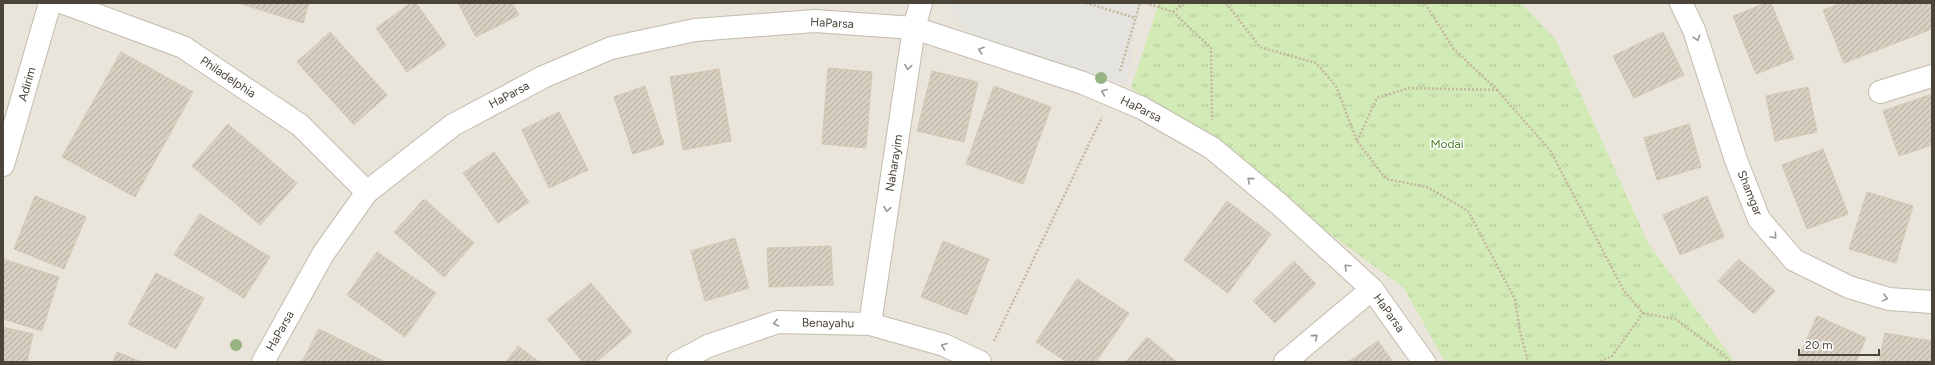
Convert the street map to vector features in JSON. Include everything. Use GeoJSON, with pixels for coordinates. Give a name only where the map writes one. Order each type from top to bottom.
{"type":"FeatureCollection","features":[{"type":"Feature","properties":{"kind":"street","name":"Adirim"},"geometry":{"type":"LineString","coordinates":[[3,165],[50,3]]}},
{"type":"Feature","properties":{"kind":"street","name":"Philadelphia"},"geometry":{"type":"LineString","coordinates":[[64,3],[183,47],[300,125],[367,192]]}},
{"type":"Feature","properties":{"kind":"street","name":"Naharayim"},"geometry":{"type":"LineString","coordinates":[[870,324],[914,28],[921,3]]}},
{"type":"Feature","properties":{"kind":"street","name":"Shamgar"},"geometry":{"type":"LineString","coordinates":[[1680,3],[1694,30],[1736,160],[1760,219],[1794,260],[1849,287],[1889,300],[1932,302]]}},
{"type":"Feature","properties":{"kind":"street","name":"HaParsa"},"geometry":{"type":"LineString","coordinates":[[263,362],[323,254],[367,192],[453,125],[543,77],[611,48],[695,30],[815,21],[914,28],[1084,83],[1142,108],[1212,148],[1279,204],[1372,289],[1424,362]]}},
{"type":"Feature","properties":{"kind":"street"},"geometry":{"type":"LineString","coordinates":[[1880,92],[1932,76]]}},
{"type":"Feature","properties":{"kind":"street"},"geometry":{"type":"LineString","coordinates":[[1285,362],[1372,289]]}},
{"type":"Feature","properties":{"kind":"street","name":"Benayahu"},"geometry":{"type":"LineString","coordinates":[[678,362],[708,346],[778,322],[870,324],[985,355]]}},
{"type":"Feature","properties":{"kind":"path"},"geometry":{"type":"LineString","coordinates":[[1086,3],[1136,18]]}},
{"type":"Feature","properties":{"kind":"path"},"geometry":{"type":"LineString","coordinates":[[985,355],[1112,95],[1140,3]]}},
{"type":"Feature","properties":{"kind":"path"},"geometry":{"type":"LineString","coordinates":[[1146,3],[1174,12],[1211,48],[1212,148]]}},
{"type":"Feature","properties":{"kind":"path"},"geometry":{"type":"LineString","coordinates":[[1174,12],[1185,3]]}},
{"type":"Feature","properties":{"kind":"path"},"geometry":{"type":"LineString","coordinates":[[1226,3],[1260,47],[1316,63],[1336,86],[1357,142],[1386,179],[1427,187],[1468,211],[1515,299],[1520,331],[1528,362]]}},
{"type":"Feature","properties":{"kind":"path"},"geometry":{"type":"LineString","coordinates":[[1425,3],[1453,48],[1497,90],[1550,150],[1624,291],[1643,313],[1675,319],[1723,354],[1730,362]]}},
{"type":"Feature","properties":{"kind":"path"},"geometry":{"type":"LineString","coordinates":[[1357,142],[1377,98],[1409,88],[1497,90]]}},
{"type":"Feature","properties":{"kind":"path"},"geometry":{"type":"LineString","coordinates":[[1599,362],[1612,356],[1643,313]]}},
{"type":"Feature","properties":{"kind":"shaded area"},"geometry":{"type":"Polygon","coordinates":[[[3,3],[1932,3],[1932,362],[3,362],[3,3]]]}},
{"type":"Feature","properties":{"kind":"shaded area"},"geometry":{"type":"Polygon","coordinates":[[[949,3],[1140,3],[1127,85],[988,50],[961,26],[949,3]]]}},
{"type":"Feature","properties":{"kind":"green space","name":"Modai"},"geometry":{"type":"Polygon","coordinates":[[[1159,3],[1521,3],[1556,40],[1649,245],[1735,362],[1445,362],[1404,288],[1131,88],[1159,3]]]}},
{"type":"Feature","properties":{"kind":"building"},"geometry":{"type":"Polygon","coordinates":[[[238,3],[309,3],[303,23],[238,3]]]}},
{"type":"Feature","properties":{"kind":"building"},"geometry":{"type":"Polygon","coordinates":[[[411,3],[416,3],[446,45],[407,72],[376,28],[411,3]]]}},
{"type":"Feature","properties":{"kind":"building"},"geometry":{"type":"Polygon","coordinates":[[[458,3],[512,3],[519,15],[476,37],[458,3]]]}},
{"type":"Feature","properties":{"kind":"building"},"geometry":{"type":"Polygon","coordinates":[[[1766,3],[1771,3],[1794,59],[1756,74],[1733,16],[1766,3]]]}},
{"type":"Feature","properties":{"kind":"building"},"geometry":{"type":"Polygon","coordinates":[[[1842,3],[1932,3],[1932,29],[1844,63],[1823,10],[1842,3]]]}},
{"type":"Feature","properties":{"kind":"building"},"geometry":{"type":"Polygon","coordinates":[[[330,32],[387,95],[354,125],[297,62],[330,32]]]}},
{"type":"Feature","properties":{"kind":"building"},"geometry":{"type":"Polygon","coordinates":[[[1663,32],[1684,75],[1634,98],[1613,56],[1663,32]]]}},
{"type":"Feature","properties":{"kind":"building"},"geometry":{"type":"Polygon","coordinates":[[[121,52],[193,92],[135,197],[62,157],[121,52]]]}},
{"type":"Feature","properties":{"kind":"building"},"geometry":{"type":"Polygon","coordinates":[[[828,68],[872,72],[866,148],[822,144],[828,68]]]}},
{"type":"Feature","properties":{"kind":"building"},"geometry":{"type":"Polygon","coordinates":[[[719,69],[731,141],[683,150],[670,77],[719,69]]]}},
{"type":"Feature","properties":{"kind":"building"},"geometry":{"type":"Polygon","coordinates":[[[932,71],[978,82],[964,142],[917,131],[932,71]]]}},
{"type":"Feature","properties":{"kind":"building"},"geometry":{"type":"Polygon","coordinates":[[[645,86],[664,144],[633,154],[614,97],[645,86]]]}},
{"type":"Feature","properties":{"kind":"building"},"geometry":{"type":"Polygon","coordinates":[[[994,86],[1051,107],[1023,184],[966,164],[994,86]]]}},
{"type":"Feature","properties":{"kind":"building"},"geometry":{"type":"Polygon","coordinates":[[[1808,87],[1817,132],[1775,141],[1766,96],[1808,87]]]}},
{"type":"Feature","properties":{"kind":"building"},"geometry":{"type":"Polygon","coordinates":[[[1932,94],[1932,145],[1899,156],[1883,111],[1932,94]]]}},
{"type":"Feature","properties":{"kind":"building"},"geometry":{"type":"Polygon","coordinates":[[[559,112],[588,170],[549,188],[522,130],[559,112]]]}},
{"type":"Feature","properties":{"kind":"building"},"geometry":{"type":"Polygon","coordinates":[[[228,124],[297,183],[260,225],[192,166],[228,124]]]}},
{"type":"Feature","properties":{"kind":"building"},"geometry":{"type":"Polygon","coordinates":[[[1689,124],[1701,167],[1657,180],[1644,138],[1689,124]]]}},
{"type":"Feature","properties":{"kind":"building"},"geometry":{"type":"Polygon","coordinates":[[[1823,149],[1848,214],[1807,229],[1782,165],[1823,149]]]}},
{"type":"Feature","properties":{"kind":"building"},"geometry":{"type":"Polygon","coordinates":[[[494,152],[529,202],[498,223],[463,173],[494,152]]]}},
{"type":"Feature","properties":{"kind":"building"},"geometry":{"type":"Polygon","coordinates":[[[1867,192],[1913,206],[1896,263],[1849,249],[1867,192]]]}},
{"type":"Feature","properties":{"kind":"building"},"geometry":{"type":"Polygon","coordinates":[[[35,196],[86,217],[64,269],[14,249],[35,196]]]}},
{"type":"Feature","properties":{"kind":"building"},"geometry":{"type":"Polygon","coordinates":[[[1707,196],[1724,237],[1680,255],[1663,215],[1707,196]]]}},
{"type":"Feature","properties":{"kind":"building"},"geometry":{"type":"Polygon","coordinates":[[[424,199],[474,243],[444,277],[394,232],[424,199]]]}},
{"type":"Feature","properties":{"kind":"building"},"geometry":{"type":"Polygon","coordinates":[[[1227,201],[1271,234],[1228,293],[1184,260],[1227,201]]]}},
{"type":"Feature","properties":{"kind":"building"},"geometry":{"type":"Polygon","coordinates":[[[200,214],[270,257],[244,298],[174,255],[200,214]]]}},
{"type":"Feature","properties":{"kind":"building"},"geometry":{"type":"Polygon","coordinates":[[[735,238],[749,288],[705,301],[691,251],[735,238]]]}},
{"type":"Feature","properties":{"kind":"building"},"geometry":{"type":"Polygon","coordinates":[[[943,241],[989,259],[967,315],[921,297],[943,241]]]}},
{"type":"Feature","properties":{"kind":"building"},"geometry":{"type":"Polygon","coordinates":[[[831,246],[833,285],[769,287],[767,248],[831,246]]]}},
{"type":"Feature","properties":{"kind":"building"},"geometry":{"type":"Polygon","coordinates":[[[377,252],[436,293],[405,337],[347,295],[377,252]]]}},
{"type":"Feature","properties":{"kind":"building"},"geometry":{"type":"Polygon","coordinates":[[[3,259],[59,277],[42,331],[3,319],[3,259]]]}},
{"type":"Feature","properties":{"kind":"building"},"geometry":{"type":"Polygon","coordinates":[[[1739,259],[1775,291],[1754,314],[1718,281],[1739,259]]]}},
{"type":"Feature","properties":{"kind":"building"},"geometry":{"type":"Polygon","coordinates":[[[1294,261],[1316,284],[1275,323],[1253,301],[1294,261]]]}},
{"type":"Feature","properties":{"kind":"building"},"geometry":{"type":"Polygon","coordinates":[[[156,273],[204,298],[176,349],[128,324],[156,273]]]}},
{"type":"Feature","properties":{"kind":"building"},"geometry":{"type":"Polygon","coordinates":[[[1077,279],[1129,313],[1096,362],[1067,362],[1036,342],[1077,279]]]}},
{"type":"Feature","properties":{"kind":"building"},"geometry":{"type":"Polygon","coordinates":[[[591,283],[632,332],[596,362],[583,362],[547,319],[591,283]]]}},
{"type":"Feature","properties":{"kind":"building"},"geometry":{"type":"Polygon","coordinates":[[[1817,316],[1866,338],[1856,362],[1797,362],[1817,316]]]}},
{"type":"Feature","properties":{"kind":"building"},"geometry":{"type":"Polygon","coordinates":[[[3,327],[33,334],[27,362],[3,362],[3,327]]]}},
{"type":"Feature","properties":{"kind":"building"},"geometry":{"type":"Polygon","coordinates":[[[319,329],[385,362],[302,362],[319,329]]]}},
{"type":"Feature","properties":{"kind":"building"},"geometry":{"type":"Polygon","coordinates":[[[1885,333],[1932,341],[1932,362],[1879,362],[1885,333]]]}},
{"type":"Feature","properties":{"kind":"building"},"geometry":{"type":"Polygon","coordinates":[[[1147,337],[1177,362],[1126,362],[1147,337]]]}},
{"type":"Feature","properties":{"kind":"building"},"geometry":{"type":"Polygon","coordinates":[[[1378,341],[1393,362],[1348,362],[1378,341]]]}},
{"type":"Feature","properties":{"kind":"building"},"geometry":{"type":"Polygon","coordinates":[[[518,346],[539,362],[506,362],[518,346]]]}},
{"type":"Feature","properties":{"kind":"building"},"geometry":{"type":"Polygon","coordinates":[[[117,352],[142,362],[113,362],[117,352]]]}}]}
